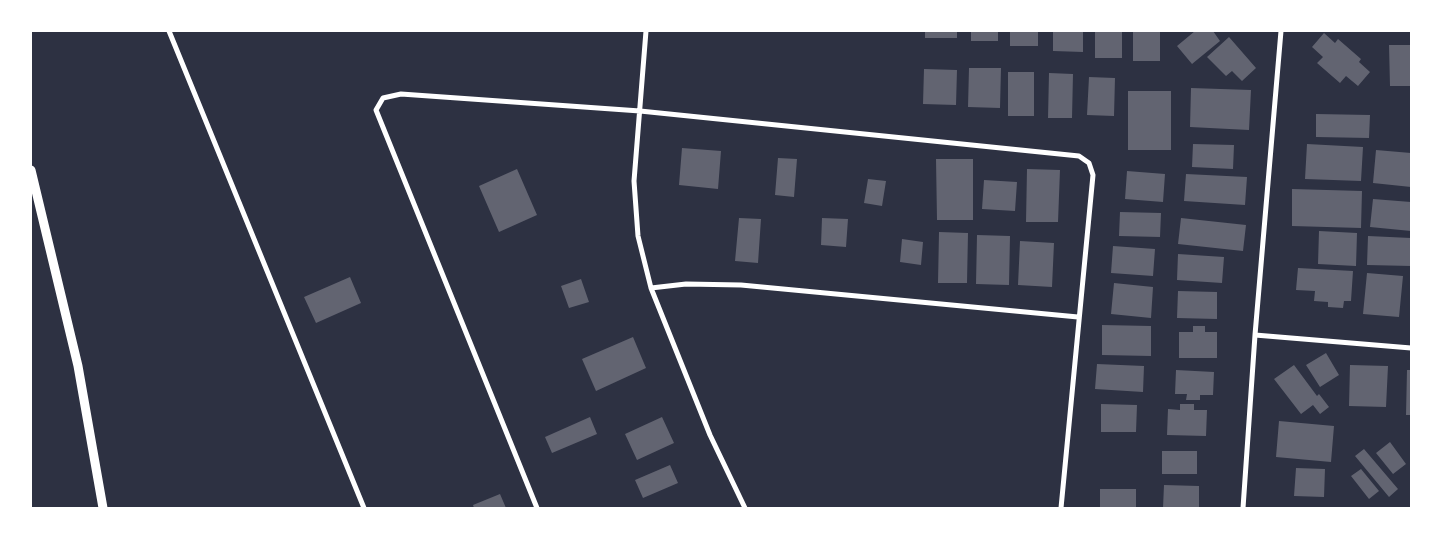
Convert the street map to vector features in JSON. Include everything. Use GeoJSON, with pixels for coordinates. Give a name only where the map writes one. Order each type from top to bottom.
{"type":"FeatureCollection","features":[{"type":"Feature","properties":{"kind":"street"},"geometry":{"type":"LineString","coordinates":[[169,31],[364,508]]}},
{"type":"Feature","properties":{"kind":"street"},"geometry":{"type":"LineString","coordinates":[[646,31],[634,181],[638,236],[651,288],[710,435],[745,508]]}},
{"type":"Feature","properties":{"kind":"street"},"geometry":{"type":"LineString","coordinates":[[1243,508],[1280,31]]}},
{"type":"Feature","properties":{"kind":"street"},"geometry":{"type":"LineString","coordinates":[[537,508],[376,110],[383,98],[401,94],[640,111],[1079,156],[1089,163],[1093,175],[1061,508]]}},
{"type":"Feature","properties":{"kind":"street"},"geometry":{"type":"LineString","coordinates":[[31,170],[78,366],[103,508]]}},
{"type":"Feature","properties":{"kind":"street"},"geometry":{"type":"LineString","coordinates":[[651,288],[686,284],[741,285],[1078,317]]}},
{"type":"Feature","properties":{"kind":"street"},"geometry":{"type":"LineString","coordinates":[[1255,335],[1411,348]]}},
{"type":"Feature","properties":{"kind":"building"},"geometry":{"type":"Polygon","coordinates":[[[925,31],[957,31],[957,38],[925,38],[925,31]]]}},
{"type":"Feature","properties":{"kind":"building"},"geometry":{"type":"Polygon","coordinates":[[[971,31],[998,31],[998,41],[971,41],[971,31]]]}},
{"type":"Feature","properties":{"kind":"building"},"geometry":{"type":"Polygon","coordinates":[[[1010,31],[1038,31],[1038,46],[1010,46],[1010,31]]]}},
{"type":"Feature","properties":{"kind":"building"},"geometry":{"type":"Polygon","coordinates":[[[1053,31],[1083,31],[1083,52],[1053,51],[1053,31]]]}},
{"type":"Feature","properties":{"kind":"building"},"geometry":{"type":"Polygon","coordinates":[[[1095,31],[1122,31],[1122,58],[1095,58],[1095,31]]]}},
{"type":"Feature","properties":{"kind":"building"},"geometry":{"type":"Polygon","coordinates":[[[1133,31],[1160,31],[1160,61],[1133,61],[1133,31]]]}},
{"type":"Feature","properties":{"kind":"building"},"geometry":{"type":"Polygon","coordinates":[[[1195,31],[1213,31],[1220,41],[1192,64],[1177,46],[1195,31]]]}},
{"type":"Feature","properties":{"kind":"building"},"geometry":{"type":"Polygon","coordinates":[[[1324,33],[1335,43],[1338,39],[1361,59],[1359,62],[1370,72],[1358,86],[1346,76],[1340,83],[1317,63],[1323,57],[1312,47],[1324,33]]]}},
{"type":"Feature","properties":{"kind":"building"},"geometry":{"type":"Polygon","coordinates":[[[1229,37],[1256,68],[1242,81],[1232,71],[1226,76],[1207,57],[1229,37]]]}},
{"type":"Feature","properties":{"kind":"building"},"geometry":{"type":"Polygon","coordinates":[[[1389,45],[1411,45],[1411,86],[1390,86],[1389,45]]]}},
{"type":"Feature","properties":{"kind":"building"},"geometry":{"type":"Polygon","coordinates":[[[969,68],[1001,68],[1000,108],[968,107],[969,68]]]}},
{"type":"Feature","properties":{"kind":"building"},"geometry":{"type":"Polygon","coordinates":[[[924,69],[957,70],[956,105],[923,104],[924,69]]]}},
{"type":"Feature","properties":{"kind":"building"},"geometry":{"type":"Polygon","coordinates":[[[1008,72],[1034,72],[1034,116],[1008,116],[1008,72]]]}},
{"type":"Feature","properties":{"kind":"building"},"geometry":{"type":"Polygon","coordinates":[[[1049,73],[1073,74],[1072,118],[1048,118],[1049,73]]]}},
{"type":"Feature","properties":{"kind":"building"},"geometry":{"type":"Polygon","coordinates":[[[1089,77],[1115,78],[1114,116],[1087,115],[1089,77]]]}},
{"type":"Feature","properties":{"kind":"building"},"geometry":{"type":"Polygon","coordinates":[[[1191,88],[1251,90],[1249,130],[1190,127],[1191,88]]]}},
{"type":"Feature","properties":{"kind":"building"},"geometry":{"type":"Polygon","coordinates":[[[1128,91],[1171,91],[1171,150],[1128,150],[1128,91]]]}},
{"type":"Feature","properties":{"kind":"building"},"geometry":{"type":"Polygon","coordinates":[[[1316,114],[1370,115],[1369,138],[1316,137],[1316,114]]]}},
{"type":"Feature","properties":{"kind":"building"},"geometry":{"type":"Polygon","coordinates":[[[1193,144],[1234,145],[1233,169],[1192,167],[1193,144]]]}},
{"type":"Feature","properties":{"kind":"building"},"geometry":{"type":"Polygon","coordinates":[[[1307,144],[1363,147],[1361,181],[1305,179],[1307,144]]]}},
{"type":"Feature","properties":{"kind":"building"},"geometry":{"type":"Polygon","coordinates":[[[682,148],[721,151],[718,189],[679,185],[682,148]]]}},
{"type":"Feature","properties":{"kind":"building"},"geometry":{"type":"Polygon","coordinates":[[[1376,150],[1411,153],[1411,187],[1373,183],[1376,150]]]}},
{"type":"Feature","properties":{"kind":"building"},"geometry":{"type":"Polygon","coordinates":[[[778,158],[797,159],[794,197],[775,195],[778,158]]]}},
{"type":"Feature","properties":{"kind":"building"},"geometry":{"type":"Polygon","coordinates":[[[936,159],[973,159],[973,220],[937,220],[936,159]]]}},
{"type":"Feature","properties":{"kind":"building"},"geometry":{"type":"Polygon","coordinates":[[[517,169],[537,215],[499,232],[479,186],[517,169]]]}},
{"type":"Feature","properties":{"kind":"building"},"geometry":{"type":"Polygon","coordinates":[[[1027,169],[1060,170],[1058,222],[1026,222],[1027,169]]]}},
{"type":"Feature","properties":{"kind":"building"},"geometry":{"type":"Polygon","coordinates":[[[1127,171],[1165,174],[1163,202],[1125,199],[1127,171]]]}},
{"type":"Feature","properties":{"kind":"building"},"geometry":{"type":"Polygon","coordinates":[[[1186,174],[1247,177],[1245,205],[1184,201],[1186,174]]]}},
{"type":"Feature","properties":{"kind":"building"},"geometry":{"type":"Polygon","coordinates":[[[868,179],[886,181],[882,206],[864,203],[868,179]]]}},
{"type":"Feature","properties":{"kind":"building"},"geometry":{"type":"Polygon","coordinates":[[[984,180],[1017,182],[1015,211],[982,209],[984,180]]]}},
{"type":"Feature","properties":{"kind":"building"},"geometry":{"type":"Polygon","coordinates":[[[1292,189],[1362,191],[1361,228],[1292,226],[1292,189]]]}},
{"type":"Feature","properties":{"kind":"building"},"geometry":{"type":"Polygon","coordinates":[[[1373,199],[1411,202],[1411,231],[1370,227],[1373,199]]]}},
{"type":"Feature","properties":{"kind":"building"},"geometry":{"type":"Polygon","coordinates":[[[1120,212],[1161,213],[1160,237],[1119,236],[1120,212]]]}},
{"type":"Feature","properties":{"kind":"building"},"geometry":{"type":"Polygon","coordinates":[[[739,218],[761,219],[758,263],[735,261],[739,218]]]}},
{"type":"Feature","properties":{"kind":"building"},"geometry":{"type":"Polygon","coordinates":[[[822,218],[848,219],[846,247],[821,245],[822,218]]]}},
{"type":"Feature","properties":{"kind":"building"},"geometry":{"type":"Polygon","coordinates":[[[1181,218],[1246,225],[1243,251],[1178,244],[1181,218]]]}},
{"type":"Feature","properties":{"kind":"building"},"geometry":{"type":"Polygon","coordinates":[[[1319,231],[1357,233],[1356,266],[1318,264],[1319,231]]]}},
{"type":"Feature","properties":{"kind":"building"},"geometry":{"type":"Polygon","coordinates":[[[939,232],[968,233],[967,283],[938,283],[939,232]]]}},
{"type":"Feature","properties":{"kind":"building"},"geometry":{"type":"Polygon","coordinates":[[[977,235],[1010,236],[1009,285],[976,284],[977,235]]]}},
{"type":"Feature","properties":{"kind":"building"},"geometry":{"type":"Polygon","coordinates":[[[1368,236],[1411,238],[1411,266],[1367,265],[1368,236]]]}},
{"type":"Feature","properties":{"kind":"building"},"geometry":{"type":"Polygon","coordinates":[[[902,239],[923,242],[921,265],[900,262],[902,239]]]}},
{"type":"Feature","properties":{"kind":"building"},"geometry":{"type":"Polygon","coordinates":[[[1020,241],[1054,243],[1052,287],[1018,285],[1020,241]]]}},
{"type":"Feature","properties":{"kind":"building"},"geometry":{"type":"Polygon","coordinates":[[[1113,246],[1155,249],[1153,276],[1111,273],[1113,246]]]}},
{"type":"Feature","properties":{"kind":"building"},"geometry":{"type":"Polygon","coordinates":[[[1178,254],[1224,257],[1222,283],[1177,280],[1178,254]]]}},
{"type":"Feature","properties":{"kind":"building"},"geometry":{"type":"Polygon","coordinates":[[[1298,268],[1353,271],[1351,301],[1344,301],[1343,308],[1328,307],[1328,302],[1314,301],[1315,291],[1296,290],[1298,268]]]}},
{"type":"Feature","properties":{"kind":"building"},"geometry":{"type":"Polygon","coordinates":[[[1367,273],[1403,276],[1399,317],[1363,314],[1367,273]]]}},
{"type":"Feature","properties":{"kind":"building"},"geometry":{"type":"Polygon","coordinates":[[[350,277],[361,303],[316,323],[304,297],[350,277]]]}},
{"type":"Feature","properties":{"kind":"building"},"geometry":{"type":"Polygon","coordinates":[[[581,279],[589,302],[569,308],[561,286],[581,279]]]}},
{"type":"Feature","properties":{"kind":"building"},"geometry":{"type":"Polygon","coordinates":[[[1114,283],[1153,287],[1151,318],[1111,314],[1114,283]]]}},
{"type":"Feature","properties":{"kind":"building"},"geometry":{"type":"Polygon","coordinates":[[[1178,291],[1217,292],[1217,319],[1177,318],[1178,291]]]}},
{"type":"Feature","properties":{"kind":"building"},"geometry":{"type":"Polygon","coordinates":[[[1102,325],[1151,326],[1151,356],[1102,355],[1102,325]]]}},
{"type":"Feature","properties":{"kind":"building"},"geometry":{"type":"Polygon","coordinates":[[[1193,326],[1205,326],[1205,332],[1217,332],[1217,358],[1179,358],[1179,332],[1193,332],[1193,326]]]}},
{"type":"Feature","properties":{"kind":"building"},"geometry":{"type":"Polygon","coordinates":[[[633,337],[646,368],[596,391],[582,359],[633,337]]]}},
{"type":"Feature","properties":{"kind":"building"},"geometry":{"type":"Polygon","coordinates":[[[1326,353],[1339,375],[1320,387],[1306,365],[1326,353]]]}},
{"type":"Feature","properties":{"kind":"building"},"geometry":{"type":"Polygon","coordinates":[[[1097,364],[1144,366],[1143,392],[1095,389],[1097,364]]]}},
{"type":"Feature","properties":{"kind":"building"},"geometry":{"type":"Polygon","coordinates":[[[1294,365],[1317,396],[1319,394],[1329,407],[1320,414],[1313,405],[1301,414],[1274,379],[1294,365]]]}},
{"type":"Feature","properties":{"kind":"building"},"geometry":{"type":"Polygon","coordinates":[[[1350,365],[1388,366],[1386,407],[1349,406],[1350,365]]]}},
{"type":"Feature","properties":{"kind":"building"},"geometry":{"type":"Polygon","coordinates":[[[1176,370],[1214,372],[1213,395],[1200,395],[1200,400],[1186,400],[1187,394],[1175,394],[1176,370]]]}},
{"type":"Feature","properties":{"kind":"building"},"geometry":{"type":"Polygon","coordinates":[[[1407,370],[1411,370],[1411,415],[1406,415],[1407,370]]]}},
{"type":"Feature","properties":{"kind":"building"},"geometry":{"type":"Polygon","coordinates":[[[1101,404],[1137,405],[1136,432],[1101,432],[1101,404]]]}},
{"type":"Feature","properties":{"kind":"building"},"geometry":{"type":"Polygon","coordinates":[[[1180,404],[1194,404],[1194,410],[1207,410],[1206,436],[1167,435],[1168,409],[1180,410],[1180,404]]]}},
{"type":"Feature","properties":{"kind":"building"},"geometry":{"type":"Polygon","coordinates":[[[590,417],[597,434],[552,453],[545,437],[590,417]]]}},
{"type":"Feature","properties":{"kind":"building"},"geometry":{"type":"Polygon","coordinates":[[[662,417],[674,443],[637,460],[625,434],[662,417]]]}},
{"type":"Feature","properties":{"kind":"building"},"geometry":{"type":"Polygon","coordinates":[[[1279,421],[1334,426],[1331,462],[1276,457],[1279,421]]]}},
{"type":"Feature","properties":{"kind":"building"},"geometry":{"type":"Polygon","coordinates":[[[1390,442],[1406,464],[1393,474],[1376,453],[1390,442]]]}},
{"type":"Feature","properties":{"kind":"building"},"geometry":{"type":"Polygon","coordinates":[[[1364,449],[1398,489],[1389,497],[1355,456],[1364,449]]]}},
{"type":"Feature","properties":{"kind":"building"},"geometry":{"type":"Polygon","coordinates":[[[1162,451],[1197,451],[1197,474],[1162,474],[1162,451]]]}},
{"type":"Feature","properties":{"kind":"building"},"geometry":{"type":"Polygon","coordinates":[[[670,465],[678,483],[643,498],[635,480],[670,465]]]}},
{"type":"Feature","properties":{"kind":"building"},"geometry":{"type":"Polygon","coordinates":[[[1296,468],[1325,469],[1324,497],[1294,496],[1296,468]]]}},
{"type":"Feature","properties":{"kind":"building"},"geometry":{"type":"Polygon","coordinates":[[[1361,469],[1379,491],[1369,499],[1351,476],[1361,469]]]}},
{"type":"Feature","properties":{"kind":"building"},"geometry":{"type":"Polygon","coordinates":[[[1164,485],[1199,486],[1199,508],[1163,508],[1164,485]]]}},
{"type":"Feature","properties":{"kind":"building"},"geometry":{"type":"Polygon","coordinates":[[[1100,489],[1136,489],[1136,508],[1100,508],[1100,489]]]}},
{"type":"Feature","properties":{"kind":"building"},"geometry":{"type":"Polygon","coordinates":[[[500,494],[506,508],[474,508],[473,505],[500,494]]]}}]}
